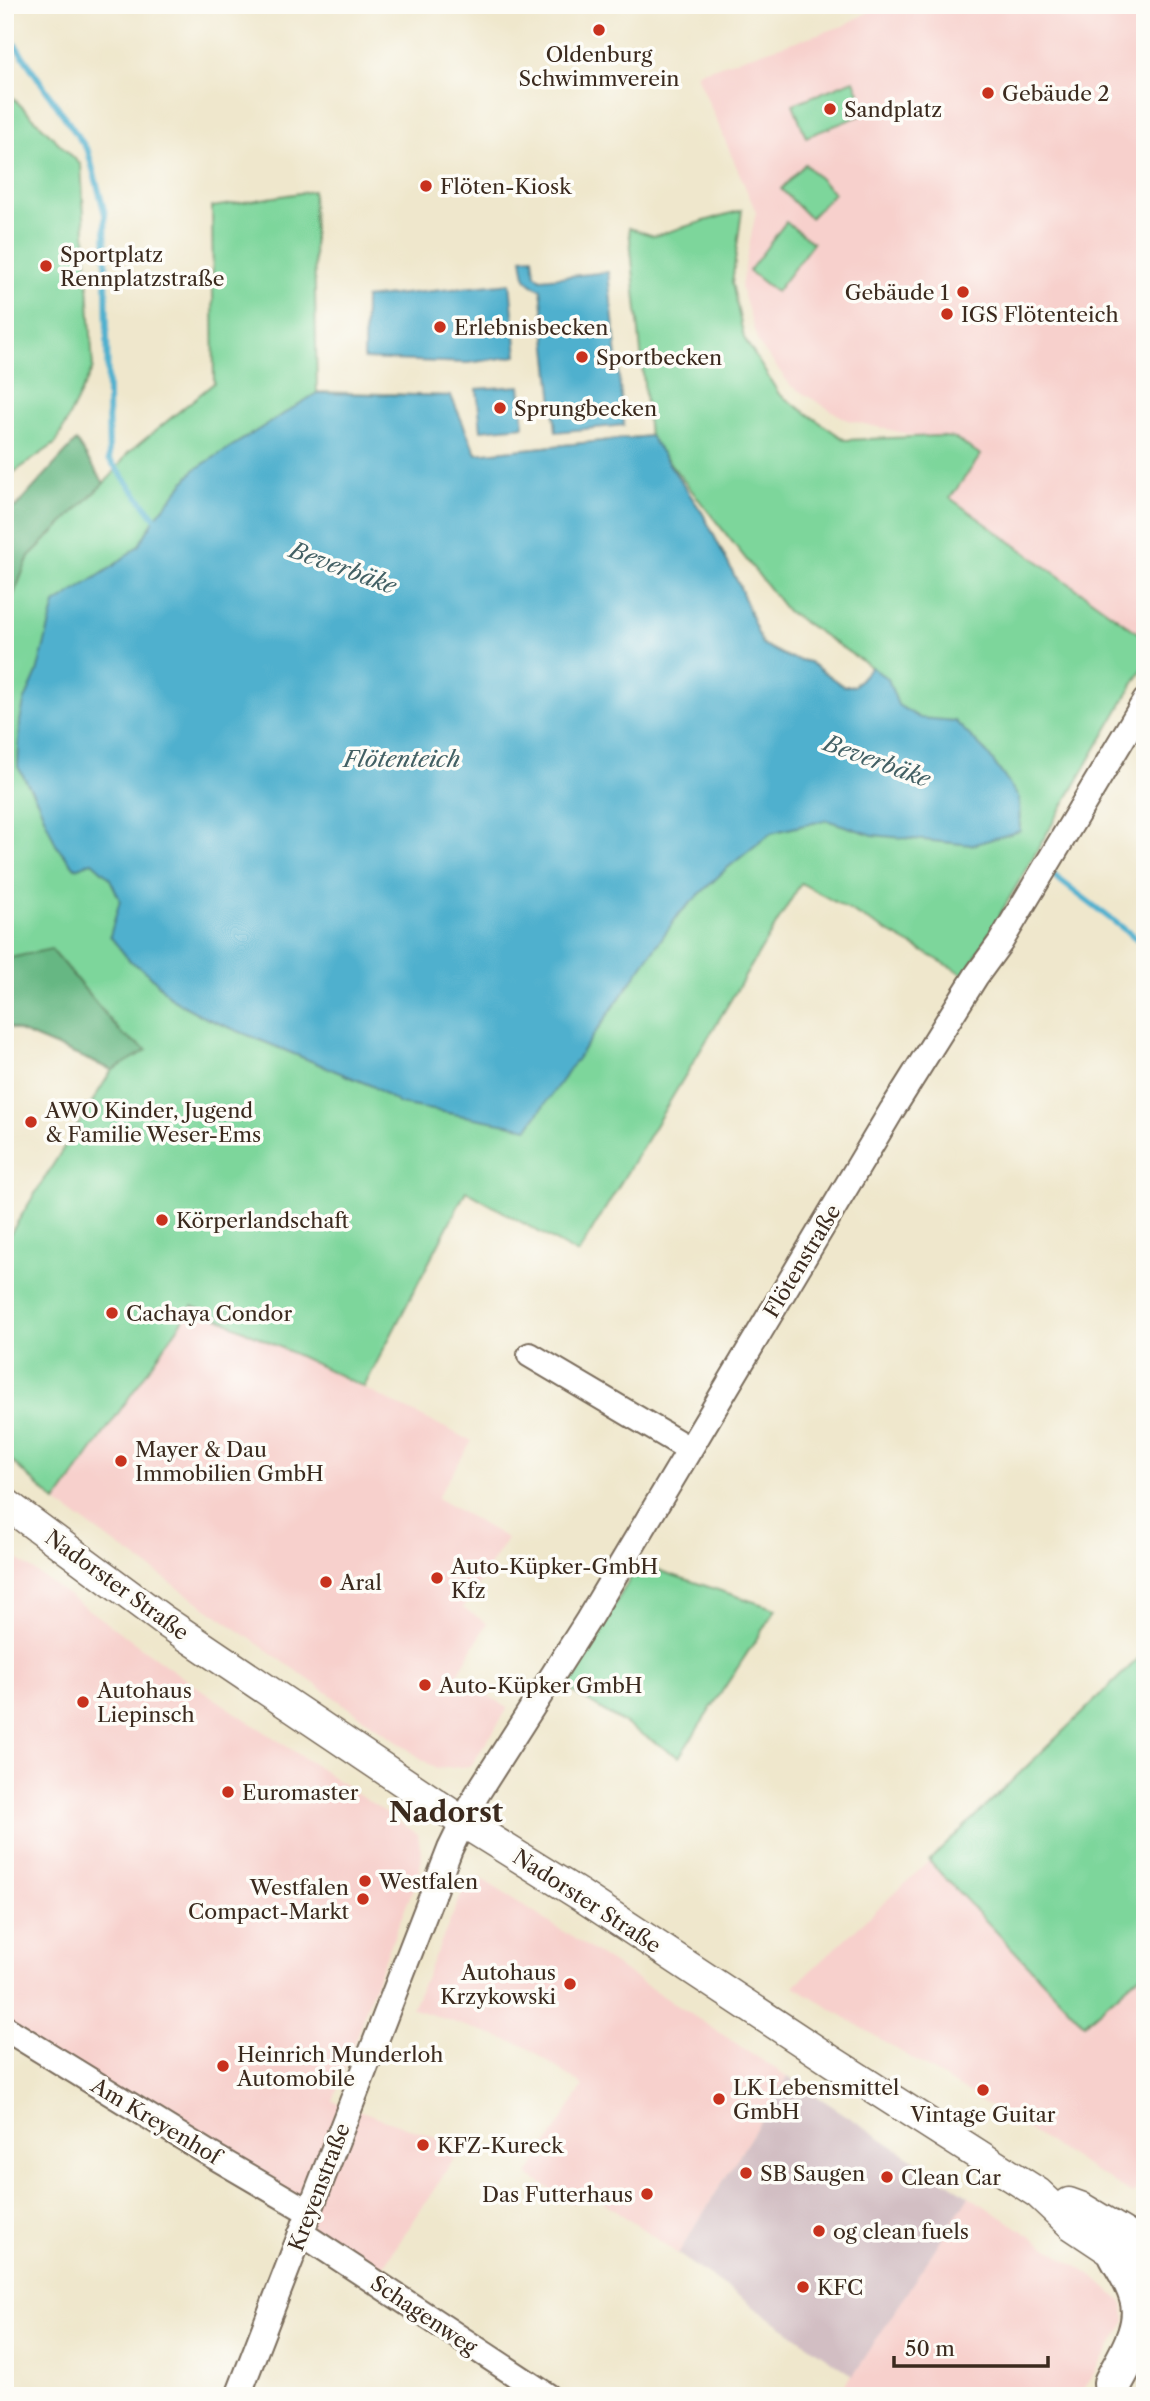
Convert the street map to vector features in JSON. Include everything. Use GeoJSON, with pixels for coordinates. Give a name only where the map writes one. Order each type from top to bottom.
{"type":"FeatureCollection","features":[{"type":"Feature","properties":{"kind":"highway"},"geometry":{"type":"LineString","coordinates":[[1109,2389],[1132,2347],[1140,2320],[1136,2258]]}},
{"type":"Feature","properties":{"kind":"highway"},"geometry":{"type":"LineString","coordinates":[[1109,2389],[1130,2362],[1145,2351]]}},
{"type":"Feature","properties":{"kind":"street","name":"Flötenstraße"},"geometry":{"type":"LineString","coordinates":[[463,1822],[477,1794],[588,1620],[892,1110],[976,976],[1000,943],[1145,701]]}},
{"type":"Feature","properties":{"kind":"street"},"geometry":{"type":"LineString","coordinates":[[530,1355],[689,1449]]}},
{"type":"Feature","properties":{"kind":"street","name":"Nadorster Straße"},"geometry":{"type":"LineString","coordinates":[[5,1503],[163,1620],[463,1822],[1038,2193],[1072,2225],[1136,2258]]}},
{"type":"Feature","properties":{"kind":"street","name":"Kreyenstraße"},"geometry":{"type":"LineString","coordinates":[[238,2396],[450,1849],[463,1822]]}},
{"type":"Feature","properties":{"kind":"street","name":"Am Kreyenhof"},"geometry":{"type":"LineString","coordinates":[[5,2028],[208,2153],[305,2222]]}},
{"type":"Feature","properties":{"kind":"street","name":"Schagenweg"},"geometry":{"type":"LineString","coordinates":[[305,2222],[548,2396]]}},
{"type":"Feature","properties":{"kind":"shaded area","name":"IGS Flötenteich"},"geometry":{"type":"Polygon","coordinates":[[[881,5],[1145,5],[1145,638],[950,498],[981,455],[936,436],[921,437],[847,420],[791,386],[758,343],[741,286],[756,212],[696,73],[843,26],[881,5]]]}},
{"type":"Feature","properties":{"kind":"shaded area"},"geometry":{"type":"Polygon","coordinates":[[[193,1305],[472,1441],[437,1498],[507,1538],[463,1608],[487,1623],[457,1676],[508,1708],[471,1766],[436,1769],[56,1502],[193,1305]]]}},
{"type":"Feature","properties":{"kind":"shaded area"},"geometry":{"type":"Polygon","coordinates":[[[5,1550],[181,1676],[418,1834],[422,1857],[419,1874],[376,1981],[333,2101],[462,2147],[374,2281],[301,2233],[309,2212],[5,2028],[5,1550]]]}},
{"type":"Feature","properties":{"kind":"shaded area"},"geometry":{"type":"Polygon","coordinates":[[[929,1861],[1083,2023],[1145,1970],[1145,2184],[1132,2194],[794,1986],[929,1861]]]}},
{"type":"Feature","properties":{"kind":"shaded area"},"geometry":{"type":"Polygon","coordinates":[[[479,1877],[788,2077],[678,2254],[585,2189],[573,2204],[528,2175],[583,2086],[525,2046],[412,2008],[467,1882],[479,1877]]]}},
{"type":"Feature","properties":{"kind":"shaded area"},"geometry":{"type":"Polygon","coordinates":[[[788,2077],[969,2196],[853,2376],[678,2254],[788,2077]]]}},
{"type":"Feature","properties":{"kind":"shaded area"},"geometry":{"type":"Polygon","coordinates":[[[969,2196],[1098,2280],[1123,2303],[1126,2321],[1080,2396],[837,2396],[969,2196]]]}},
{"type":"Feature","properties":{"kind":"green space","name":"Sandplatz"},"geometry":{"type":"Polygon","coordinates":[[[854,80],[867,113],[806,137],[793,104],[854,80]]]}},
{"type":"Feature","properties":{"kind":"green space","name":"Sportplatz Rennplatzstraße"},"geometry":{"type":"Polygon","coordinates":[[[5,90],[81,165],[93,368],[56,443],[13,473],[5,471],[5,90]]]}},
{"type":"Feature","properties":{"kind":"green space"},"geometry":{"type":"Polygon","coordinates":[[[805,164],[834,193],[810,218],[781,189],[805,164]]]}},
{"type":"Feature","properties":{"kind":"green space"},"geometry":{"type":"Polygon","coordinates":[[[313,191],[317,392],[451,396],[476,454],[649,436],[629,228],[654,236],[742,210],[732,283],[744,338],[779,394],[845,440],[936,436],[954,438],[981,455],[950,498],[1145,638],[1145,664],[965,975],[801,883],[578,1254],[466,1191],[364,1387],[193,1306],[56,1502],[5,1455],[5,1242],[112,1070],[5,1025],[5,617],[29,556],[111,476],[128,453],[214,383],[212,207],[313,191]],[[658,448],[703,514],[739,585],[762,644],[787,657],[809,662],[843,686],[854,686],[871,667],[787,611],[658,448]]]}},
{"type":"Feature","properties":{"kind":"green space"},"geometry":{"type":"Polygon","coordinates":[[[786,222],[813,243],[776,292],[749,271],[786,222]]]}},
{"type":"Feature","properties":{"kind":"green space"},"geometry":{"type":"Polygon","coordinates":[[[76,441],[104,483],[29,556],[5,617],[5,504],[16,507],[76,441]]]}},
{"type":"Feature","properties":{"kind":"green space"},"geometry":{"type":"Polygon","coordinates":[[[51,949],[122,1034],[147,1050],[113,1070],[5,1025],[5,959],[51,949]]]}},
{"type":"Feature","properties":{"kind":"green space"},"geometry":{"type":"Polygon","coordinates":[[[639,1564],[776,1609],[679,1757],[565,1687],[639,1564]]]}},
{"type":"Feature","properties":{"kind":"green space"},"geometry":{"type":"Polygon","coordinates":[[[1145,1652],[1145,1970],[1084,2024],[929,1861],[1145,1652]]]}},
{"type":"Feature","properties":{"kind":"water","name":"Sportbecken"},"geometry":{"type":"Polygon","coordinates":[[[533,257],[535,274],[541,279],[608,272],[624,425],[556,432],[541,289],[528,281],[522,258],[533,257]]]}},
{"type":"Feature","properties":{"kind":"water","name":"Erlebnisbecken"},"geometry":{"type":"Polygon","coordinates":[[[510,283],[517,356],[468,363],[364,359],[365,298],[510,283]]]}},
{"type":"Feature","properties":{"kind":"water","name":"Sprungbecken"},"geometry":{"type":"Polygon","coordinates":[[[520,386],[524,426],[481,430],[477,389],[520,386]]]}},
{"type":"Feature","properties":{"kind":"water","name":"Flötenteich"},"geometry":{"type":"Polygon","coordinates":[[[317,393],[451,396],[476,454],[650,436],[703,514],[739,585],[762,644],[787,657],[809,662],[843,686],[854,686],[871,667],[888,679],[898,705],[920,718],[955,721],[988,754],[1019,798],[1020,831],[972,845],[873,835],[826,820],[771,833],[725,870],[679,914],[528,1128],[400,1104],[372,1086],[206,1018],[173,1000],[148,973],[129,960],[110,936],[120,900],[109,877],[92,862],[75,868],[56,845],[38,802],[18,767],[20,721],[24,702],[37,673],[55,604],[112,567],[139,545],[155,518],[194,470],[317,393]]]}},
{"type":"Feature","properties":{"kind":"waterway","name":"Beverbäke"},"geometry":{"type":"LineString","coordinates":[[5,30],[88,151],[105,214],[109,459],[155,518],[160,520]]}},
{"type":"Feature","properties":{"kind":"waterway","name":"Beverbäke"},"geometry":{"type":"LineString","coordinates":[[1048,871],[1145,945]]}},
{"type":"Feature","properties":{"kind":"place","name":"Oldenburg Schwimmverein"},"geometry":{"type":"Point","coordinates":[599,30]}},
{"type":"Feature","properties":{"kind":"place","name":"Gebäude 2"},"geometry":{"type":"Point","coordinates":[988,93]}},
{"type":"Feature","properties":{"kind":"place","name":"Sandplatz"},"geometry":{"type":"Point","coordinates":[830,109]}},
{"type":"Feature","properties":{"kind":"place","name":"Flöten-Kiosk"},"geometry":{"type":"Point","coordinates":[426,186]}},
{"type":"Feature","properties":{"kind":"place","name":"Sportplatz Rennplatzstraße"},"geometry":{"type":"Point","coordinates":[46,266]}},
{"type":"Feature","properties":{"kind":"place","name":"Gebäude 1"},"geometry":{"type":"Point","coordinates":[963,292]}},
{"type":"Feature","properties":{"kind":"place","name":"IGS Flötenteich"},"geometry":{"type":"Point","coordinates":[947,314]}},
{"type":"Feature","properties":{"kind":"place","name":"Erlebnisbecken"},"geometry":{"type":"Point","coordinates":[440,327]}},
{"type":"Feature","properties":{"kind":"place","name":"Sportbecken"},"geometry":{"type":"Point","coordinates":[582,357]}},
{"type":"Feature","properties":{"kind":"place","name":"Sprungbecken"},"geometry":{"type":"Point","coordinates":[500,408]}},
{"type":"Feature","properties":{"kind":"place","name":"AWO Kinder, Jugend & Familie Weser-Ems"},"geometry":{"type":"Point","coordinates":[31,1122]}},
{"type":"Feature","properties":{"kind":"place","name":"Körperlandschaft"},"geometry":{"type":"Point","coordinates":[162,1220]}},
{"type":"Feature","properties":{"kind":"place","name":"Cachaya Condor"},"geometry":{"type":"Point","coordinates":[112,1313]}},
{"type":"Feature","properties":{"kind":"place","name":"Mayer & Dau Immobilien GmbH"},"geometry":{"type":"Point","coordinates":[121,1461]}},
{"type":"Feature","properties":{"kind":"place","name":"Auto-Küpker-GmbH Kfz"},"geometry":{"type":"Point","coordinates":[437,1578]}},
{"type":"Feature","properties":{"kind":"place","name":"Aral"},"geometry":{"type":"Point","coordinates":[326,1582]}},
{"type":"Feature","properties":{"kind":"place","name":"Auto-Küpker GmbH"},"geometry":{"type":"Point","coordinates":[425,1685]}},
{"type":"Feature","properties":{"kind":"place","name":"Autohaus Liepinsch"},"geometry":{"type":"Point","coordinates":[83,1702]}},
{"type":"Feature","properties":{"kind":"place","name":"Euromaster"},"geometry":{"type":"Point","coordinates":[228,1792]}},
{"type":"Feature","properties":{"kind":"place","name":"Westfalen"},"geometry":{"type":"Point","coordinates":[365,1881]}},
{"type":"Feature","properties":{"kind":"place","name":"Westfalen Compact-Markt"},"geometry":{"type":"Point","coordinates":[363,1899]}},
{"type":"Feature","properties":{"kind":"place","name":"Autohaus Krzykowski"},"geometry":{"type":"Point","coordinates":[570,1984]}},
{"type":"Feature","properties":{"kind":"place","name":"Heinrich Munderloh Automobile"},"geometry":{"type":"Point","coordinates":[223,2066]}},
{"type":"Feature","properties":{"kind":"place","name":"Vintage Guitar"},"geometry":{"type":"Point","coordinates":[983,2090]}},
{"type":"Feature","properties":{"kind":"place","name":"LK Lebensmittel GmbH"},"geometry":{"type":"Point","coordinates":[719,2099]}},
{"type":"Feature","properties":{"kind":"place","name":"KFZ-Kureck"},"geometry":{"type":"Point","coordinates":[423,2145]}},
{"type":"Feature","properties":{"kind":"place","name":"SB Saugen"},"geometry":{"type":"Point","coordinates":[746,2173]}},
{"type":"Feature","properties":{"kind":"place","name":"Clean Car"},"geometry":{"type":"Point","coordinates":[887,2177]}},
{"type":"Feature","properties":{"kind":"place","name":"Das Futterhaus"},"geometry":{"type":"Point","coordinates":[647,2194]}},
{"type":"Feature","properties":{"kind":"place","name":"og clean fuels"},"geometry":{"type":"Point","coordinates":[819,2231]}},
{"type":"Feature","properties":{"kind":"place","name":"KFC"},"geometry":{"type":"Point","coordinates":[803,2287]}},
{"type":"Feature","properties":{"kind":"district","name":"Nadorst"},"geometry":{"type":"Point","coordinates":[446,1812]}}]}
